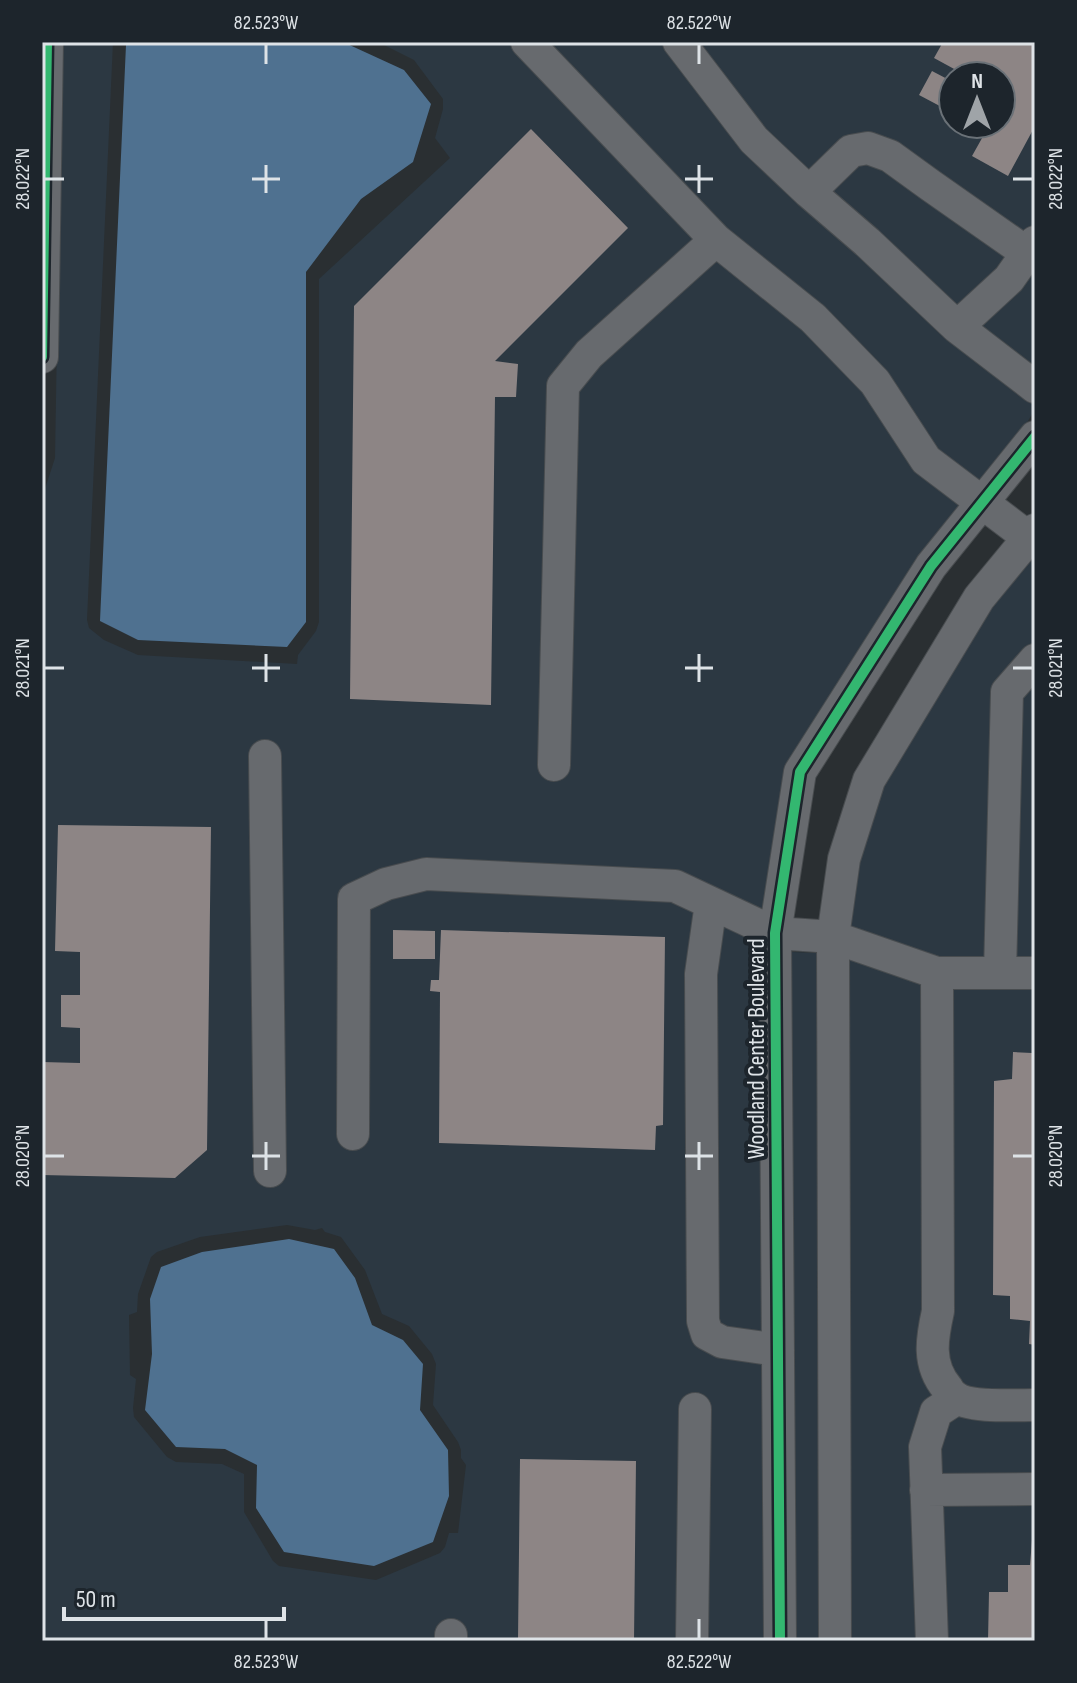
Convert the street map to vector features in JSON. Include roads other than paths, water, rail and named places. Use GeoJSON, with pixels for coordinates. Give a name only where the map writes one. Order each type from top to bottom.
{"type":"FeatureCollection","features":[{"type":"Feature","properties":{"kind":"street"},"geometry":{"type":"LineString","coordinates":[[42,357],[47,42]]}},
{"type":"Feature","properties":{"kind":"street"},"geometry":{"type":"LineString","coordinates":[[527,42],[716,240],[813,318],[875,382],[926,460],[982,503],[1032,534],[979,598],[869,780],[844,859],[833,937],[835,1641]]}},
{"type":"Feature","properties":{"kind":"street"},"geometry":{"type":"LineString","coordinates":[[679,42],[754,140],[957,327],[1035,387]]}},
{"type":"Feature","properties":{"kind":"street"},"geometry":{"type":"LineString","coordinates":[[809,192],[851,151],[868,148],[890,156],[930,185],[1031,248],[1009,279],[957,327]]}},
{"type":"Feature","properties":{"kind":"street"},"geometry":{"type":"LineString","coordinates":[[554,765],[563,386],[589,354],[716,240]]}},
{"type":"Feature","properties":{"kind":"street","name":"Woodland Center Boulevard"},"geometry":{"type":"LineString","coordinates":[[780,1641],[775,933],[800,772],[931,566],[1035,437]]}},
{"type":"Feature","properties":{"kind":"street"},"geometry":{"type":"LineString","coordinates":[[1000,973],[1007,692],[1035,660]]}},
{"type":"Feature","properties":{"kind":"street"},"geometry":{"type":"LineString","coordinates":[[265,756],[270,1171]]}},
{"type":"Feature","properties":{"kind":"street"},"geometry":{"type":"LineString","coordinates":[[353,1134],[354,899],[386,884],[426,874],[675,886],[775,933],[833,937],[937,973],[1035,973]]}},
{"type":"Feature","properties":{"kind":"street"},"geometry":{"type":"LineString","coordinates":[[711,903],[701,974],[703,1321],[707,1334],[722,1342],[778,1350]]}},
{"type":"Feature","properties":{"kind":"street"},"geometry":{"type":"LineString","coordinates":[[937,973],[938,1311],[932,1336],[932,1360],[941,1380],[956,1399],[985,1405],[1035,1405]]}},
{"type":"Feature","properties":{"kind":"street"},"geometry":{"type":"LineString","coordinates":[[932,1641],[925,1447],[936,1412],[956,1399]]}},
{"type":"Feature","properties":{"kind":"street"},"geometry":{"type":"LineString","coordinates":[[692,1641],[695,1409]]}},
{"type":"Feature","properties":{"kind":"street"},"geometry":{"type":"LineString","coordinates":[[926,1490],[1035,1489]]}},
{"type":"Feature","properties":{"kind":"water"},"geometry":{"type":"Polygon","coordinates":[[[130,42],[343,42],[404,70],[431,104],[413,162],[361,199],[306,272],[306,622],[287,647],[138,640],[100,621],[126,45],[130,42]]]}},
{"type":"Feature","properties":{"kind":"water"},"geometry":{"type":"Polygon","coordinates":[[[289,1239],[334,1249],[355,1278],[372,1325],[403,1340],[423,1364],[420,1410],[448,1450],[449,1496],[433,1542],[374,1566],[284,1552],[256,1508],[257,1465],[225,1449],[176,1447],[145,1410],[152,1354],[150,1299],[161,1267],[202,1252],[289,1239]]]}}]}
